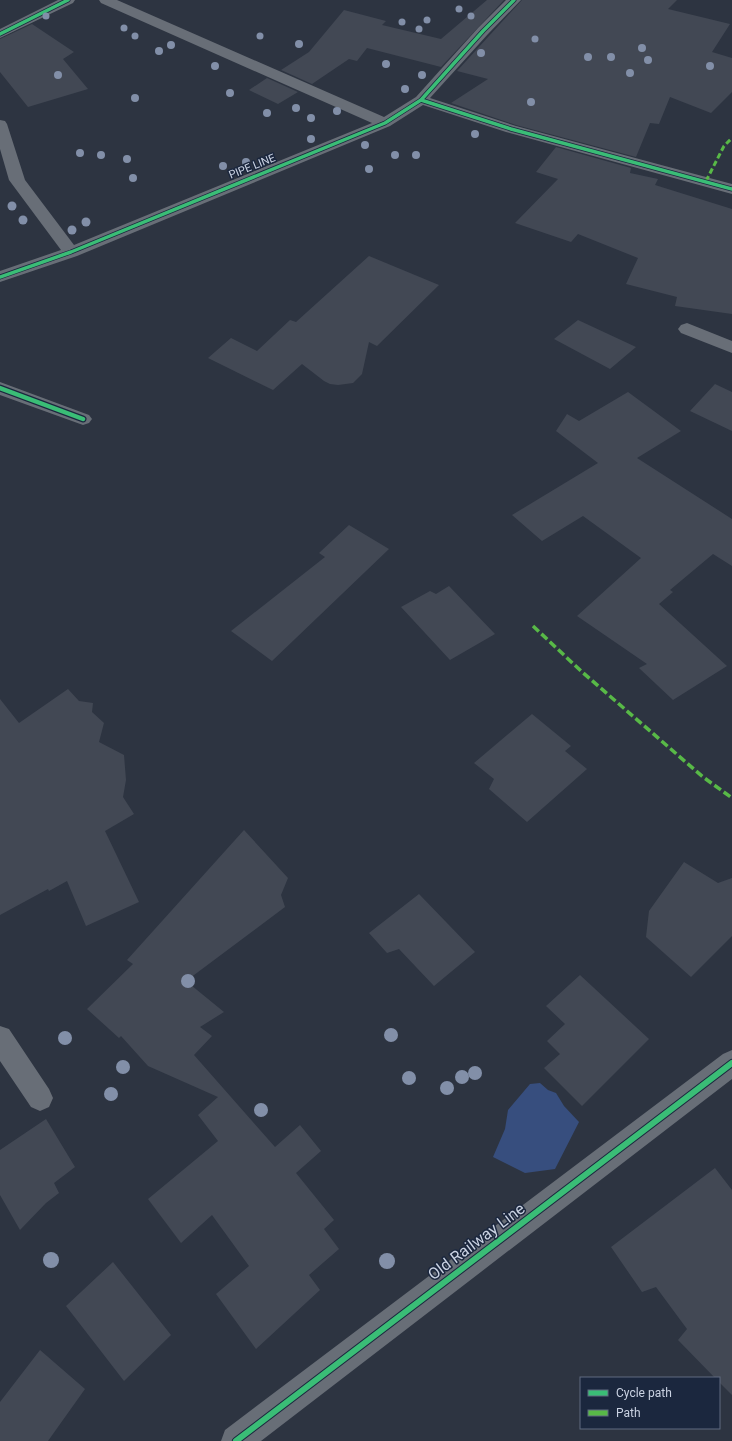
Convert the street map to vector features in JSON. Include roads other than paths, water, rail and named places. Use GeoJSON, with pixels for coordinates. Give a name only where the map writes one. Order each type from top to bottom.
{"type":"FeatureCollection","features":[{"type":"Feature","properties":{"kind":"street"},"geometry":{"type":"LineString","coordinates":[[0,34],[68,0]]}},
{"type":"Feature","properties":{"kind":"street"},"geometry":{"type":"LineString","coordinates":[[106,0],[385,123]]}},
{"type":"Feature","properties":{"kind":"street","name":"PIPE LINE"},"geometry":{"type":"LineString","coordinates":[[0,277],[71,252],[385,123],[421,100],[483,31],[514,0]]}},
{"type":"Feature","properties":{"kind":"street"},"geometry":{"type":"LineString","coordinates":[[421,100],[511,129],[732,189]]}},
{"type":"Feature","properties":{"kind":"street"},"geometry":{"type":"LineString","coordinates":[[0,124],[17,180],[71,252]]}},
{"type":"Feature","properties":{"kind":"street"},"geometry":{"type":"LineString","coordinates":[[687,329],[732,347]]}},
{"type":"Feature","properties":{"kind":"street"},"geometry":{"type":"LineString","coordinates":[[0,388],[82,419]]}},
{"type":"Feature","properties":{"kind":"street"},"geometry":{"type":"LineString","coordinates":[[0,1038],[40,1098]]}},
{"type":"Feature","properties":{"kind":"street","name":"Old Railway Line"},"geometry":{"type":"LineString","coordinates":[[236,1441],[732,1063]]}}]}
